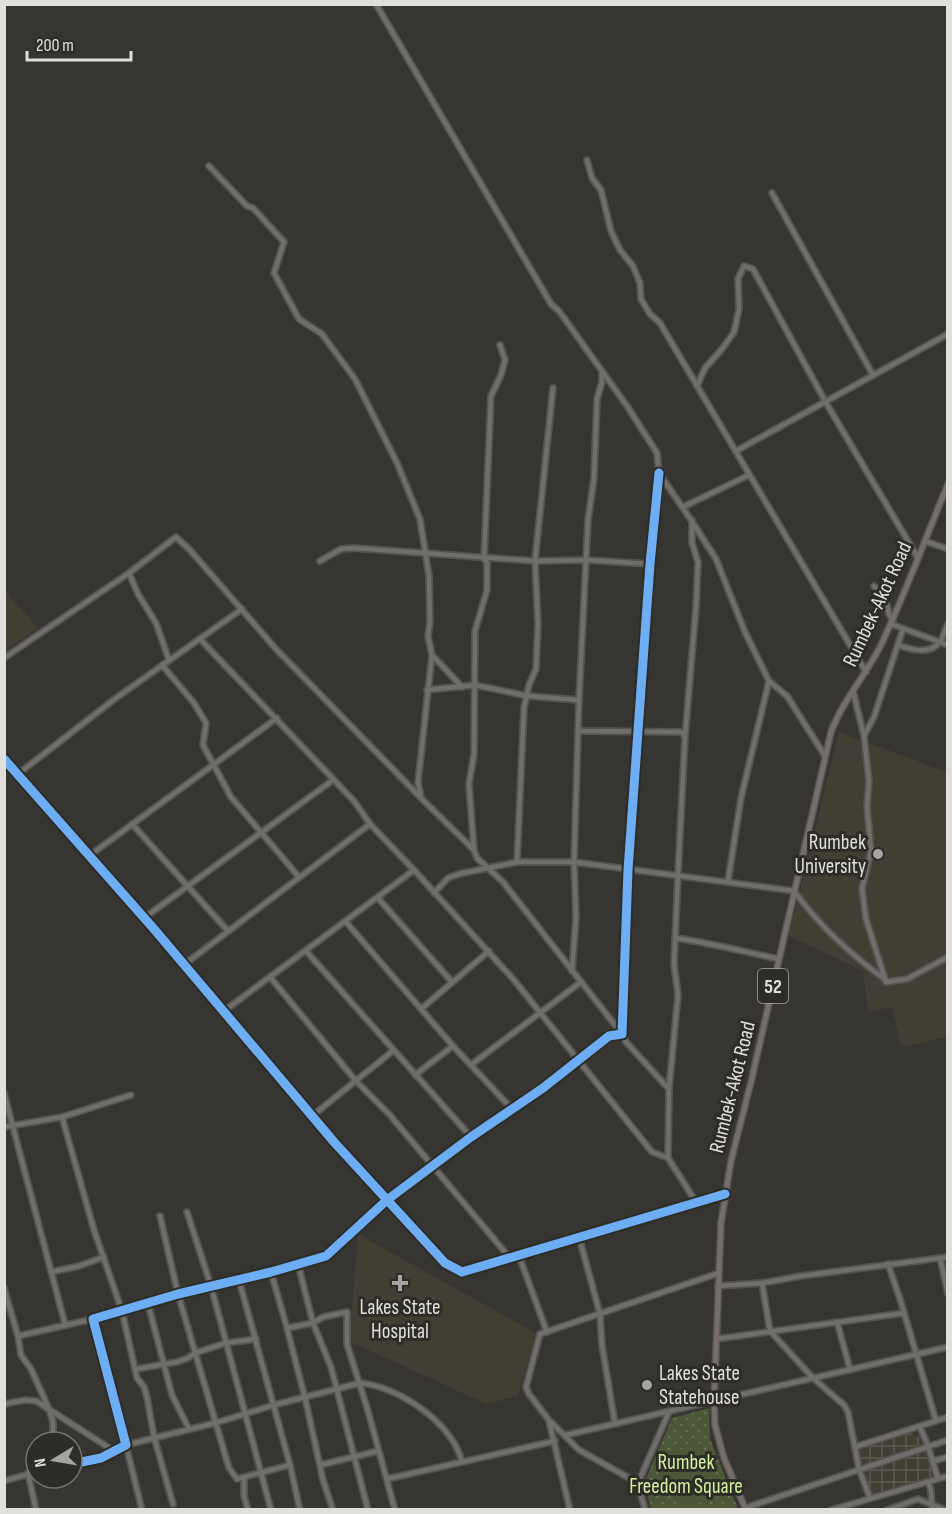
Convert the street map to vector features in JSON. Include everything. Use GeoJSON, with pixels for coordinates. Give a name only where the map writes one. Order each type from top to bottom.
{"type":"FeatureCollection","features":[{"type":"Feature","properties":{"kind":"main road","name":"Rumbek-Akot Road"},"geometry":{"type":"LineString","coordinates":[[745,1509],[718,1439],[714,1402],[721,1223],[731,1161],[825,756],[836,719],[866,672],[892,622],[948,484]]}},
{"type":"Feature","properties":{"kind":"street"},"geometry":{"type":"LineString","coordinates":[[376,4],[551,304],[559,311],[602,371],[657,453],[659,473],[650,564],[628,870],[622,1034]]}},
{"type":"Feature","properties":{"kind":"street"},"geometry":{"type":"LineString","coordinates":[[587,160],[592,178],[601,190],[611,231],[620,250],[633,266],[640,283],[641,299],[650,314],[660,322],[866,672]]}},
{"type":"Feature","properties":{"kind":"street"},"geometry":{"type":"LineString","coordinates":[[209,166],[247,206],[253,208],[284,242],[274,273],[299,319],[322,333],[355,379],[405,482],[420,519],[429,576],[428,636],[432,655],[418,782],[422,799]]}},
{"type":"Feature","properties":{"kind":"street"},"geometry":{"type":"LineString","coordinates":[[772,193],[873,375]]}},
{"type":"Feature","properties":{"kind":"street"},"geometry":{"type":"LineString","coordinates":[[697,386],[705,368],[734,332],[739,309],[738,279],[744,266],[753,269],[825,401],[918,558]]}},
{"type":"Feature","properties":{"kind":"street"},"geometry":{"type":"LineString","coordinates":[[736,452],[948,334]]}},
{"type":"Feature","properties":{"kind":"street"},"geometry":{"type":"LineString","coordinates":[[500,345],[505,360],[491,396],[484,558],[487,563],[487,590],[475,631],[474,754],[469,784],[474,850],[477,858],[503,882],[626,1042],[669,1089]]}},
{"type":"Feature","properties":{"kind":"street"},"geometry":{"type":"LineString","coordinates":[[572,971],[576,917],[574,862],[579,700],[588,520],[594,478],[597,399],[602,382],[602,371]]}},
{"type":"Feature","properties":{"kind":"street"},"geometry":{"type":"LineString","coordinates":[[518,862],[524,708],[529,685],[536,669],[538,624],[535,561],[553,388]]}},
{"type":"Feature","properties":{"kind":"street"},"geometry":{"type":"LineString","coordinates":[[659,473],[716,559],[745,632],[769,681],[787,696],[825,756]]}},
{"type":"Feature","properties":{"kind":"street"},"geometry":{"type":"LineString","coordinates":[[683,507],[749,475]]}},
{"type":"Feature","properties":{"kind":"street"},"geometry":{"type":"LineString","coordinates":[[692,520],[692,543],[698,562],[678,874],[674,964],[678,995],[669,1089],[668,1158],[696,1202]]}},
{"type":"Feature","properties":{"kind":"street"},"geometry":{"type":"LineString","coordinates":[[4,658],[129,573],[176,537],[276,649],[474,850]]}},
{"type":"Feature","properties":{"kind":"street"},"geometry":{"type":"LineString","coordinates":[[925,541],[948,549]]}},
{"type":"Feature","properties":{"kind":"street"},"geometry":{"type":"LineString","coordinates":[[320,561],[341,549],[354,548],[535,561],[586,560],[650,564]]}},
{"type":"Feature","properties":{"kind":"street"},"geometry":{"type":"LineString","coordinates":[[129,573],[138,594],[156,623],[169,660]]}},
{"type":"Feature","properties":{"kind":"street"},"geometry":{"type":"LineString","coordinates":[[874,586],[887,605],[892,622],[903,629],[948,645]]}},
{"type":"Feature","properties":{"kind":"street"},"geometry":{"type":"LineString","coordinates":[[18,774],[116,698],[242,609]]}},
{"type":"Feature","properties":{"kind":"street"},"geometry":{"type":"LineString","coordinates":[[898,645],[919,652],[940,643],[948,624]]}},
{"type":"Feature","properties":{"kind":"street"},"geometry":{"type":"LineString","coordinates":[[864,736],[874,717],[903,629]]}},
{"type":"Feature","properties":{"kind":"street"},"geometry":{"type":"LineString","coordinates":[[200,639],[354,801],[370,824],[489,951],[541,1012],[652,1152],[668,1158]]}},
{"type":"Feature","properties":{"kind":"street"},"geometry":{"type":"LineString","coordinates":[[432,655],[462,687]]}},
{"type":"Feature","properties":{"kind":"street"},"geometry":{"type":"LineString","coordinates":[[162,665],[194,703],[206,723],[203,746],[231,797],[299,877]]}},
{"type":"Feature","properties":{"kind":"street"},"geometry":{"type":"LineString","coordinates":[[728,881],[741,798],[769,681]]}},
{"type":"Feature","properties":{"kind":"street"},"geometry":{"type":"LineString","coordinates":[[427,690],[475,685],[528,696],[579,700]]}},
{"type":"Feature","properties":{"kind":"street"},"geometry":{"type":"LineString","coordinates":[[853,691],[864,736],[869,781],[867,806],[871,850],[862,889],[866,919],[886,980]]}},
{"type":"Feature","properties":{"kind":"street"},"geometry":{"type":"LineString","coordinates":[[89,856],[277,718]]}},
{"type":"Feature","properties":{"kind":"street"},"geometry":{"type":"LineString","coordinates":[[578,732],[675,730],[682,732],[686,737]]}},
{"type":"Feature","properties":{"kind":"street"},"geometry":{"type":"LineString","coordinates":[[4,759],[184,964],[312,1116],[445,1263],[462,1272],[725,1194]]}},
{"type":"Feature","properties":{"kind":"street"},"geometry":{"type":"LineString","coordinates":[[144,918],[333,780]]}},
{"type":"Feature","properties":{"kind":"street"},"geometry":{"type":"LineString","coordinates":[[132,824],[228,931]]}},
{"type":"Feature","properties":{"kind":"street"},"geometry":{"type":"LineString","coordinates":[[184,964],[370,824]]}},
{"type":"Feature","properties":{"kind":"street"},"geometry":{"type":"LineString","coordinates":[[434,893],[448,878],[487,867],[518,862],[574,862],[678,874],[795,891],[809,911],[844,946],[886,982],[907,979],[948,957]]}},
{"type":"Feature","properties":{"kind":"street"},"geometry":{"type":"LineString","coordinates":[[224,1011],[414,870]]}},
{"type":"Feature","properties":{"kind":"street"},"geometry":{"type":"LineString","coordinates":[[378,898],[452,982]]}},
{"type":"Feature","properties":{"kind":"street"},"geometry":{"type":"LineString","coordinates":[[346,922],[453,1046],[512,1110]]}},
{"type":"Feature","properties":{"kind":"street"},"geometry":{"type":"LineString","coordinates":[[676,938],[779,959]]}},
{"type":"Feature","properties":{"kind":"street"},"geometry":{"type":"LineString","coordinates":[[306,951],[471,1137]]}},
{"type":"Feature","properties":{"kind":"street"},"geometry":{"type":"LineString","coordinates":[[421,1009],[489,951]]}},
{"type":"Feature","properties":{"kind":"street"},"geometry":{"type":"LineString","coordinates":[[270,977],[356,1081],[389,1114],[431,1167],[510,1258]]}},
{"type":"Feature","properties":{"kind":"street"},"geometry":{"type":"LineString","coordinates":[[472,1064],[581,982]]}},
{"type":"Feature","properties":{"kind":"street"},"geometry":{"type":"LineString","coordinates":[[18,1336],[93,1319],[178,1294],[271,1272],[326,1256],[387,1200],[471,1137],[570,1068],[578,1059],[609,1036],[622,1034]]}},
{"type":"Feature","properties":{"kind":"street"},"geometry":{"type":"LineString","coordinates":[[415,1075],[453,1046]]}},
{"type":"Feature","properties":{"kind":"street"},"geometry":{"type":"LineString","coordinates":[[312,1116],[394,1050]]}},
{"type":"Feature","properties":{"kind":"street"},"geometry":{"type":"LineString","coordinates":[[4,1094],[65,1324]]}},
{"type":"Feature","properties":{"kind":"street"},"geometry":{"type":"LineString","coordinates":[[4,1127],[62,1117],[131,1095]]}},
{"type":"Feature","properties":{"kind":"street"},"geometry":{"type":"LineString","coordinates":[[62,1117],[94,1230],[122,1311],[137,1378],[144,1387],[147,1397],[154,1437],[173,1504]]}},
{"type":"Feature","properties":{"kind":"street"},"geometry":{"type":"LineString","coordinates":[[187,1212],[211,1286],[271,1509]]}},
{"type":"Feature","properties":{"kind":"street"},"geometry":{"type":"LineString","coordinates":[[160,1216],[178,1294],[229,1468],[237,1479],[290,1465]]}},
{"type":"Feature","properties":{"kind":"street"},"geometry":{"type":"LineString","coordinates":[[579,1237],[600,1314],[602,1345],[615,1424]]}},
{"type":"Feature","properties":{"kind":"street"},"geometry":{"type":"LineString","coordinates":[[519,1256],[547,1332]]}},
{"type":"Feature","properties":{"kind":"street"},"geometry":{"type":"LineString","coordinates":[[51,1272],[79,1266],[104,1257]]}},
{"type":"Feature","properties":{"kind":"street"},"geometry":{"type":"LineString","coordinates":[[718,1286],[762,1283],[948,1257]]}},
{"type":"Feature","properties":{"kind":"street"},"geometry":{"type":"LineString","coordinates":[[940,1258],[948,1293]]}},
{"type":"Feature","properties":{"kind":"street"},"geometry":{"type":"LineString","coordinates":[[298,1264],[313,1323],[331,1367],[368,1509]]}},
{"type":"Feature","properties":{"kind":"street"},"geometry":{"type":"LineString","coordinates":[[888,1264],[936,1421]]}},
{"type":"Feature","properties":{"kind":"street"},"geometry":{"type":"LineString","coordinates":[[271,1272],[305,1398],[323,1480],[333,1509]]}},
{"type":"Feature","properties":{"kind":"street"},"geometry":{"type":"LineString","coordinates":[[638,1483],[579,1450],[548,1419],[528,1394],[526,1386],[540,1334],[719,1273]]}},
{"type":"Feature","properties":{"kind":"street"},"geometry":{"type":"LineString","coordinates":[[238,1280],[274,1405],[300,1509]]}},
{"type":"Feature","properties":{"kind":"street"},"geometry":{"type":"LineString","coordinates":[[762,1283],[770,1331],[813,1378],[844,1405],[850,1420],[859,1469],[870,1498]]}},
{"type":"Feature","properties":{"kind":"street"},"geometry":{"type":"LineString","coordinates":[[4,1288],[21,1355],[31,1369],[49,1409],[53,1430]]}},
{"type":"Feature","properties":{"kind":"street"},"geometry":{"type":"LineString","coordinates":[[148,1304],[172,1395],[189,1429]]}},
{"type":"Feature","properties":{"kind":"street"},"geometry":{"type":"LineString","coordinates":[[287,1328],[313,1323],[323,1317],[347,1312],[347,1344],[395,1509]]}},
{"type":"Feature","properties":{"kind":"street"},"geometry":{"type":"LineString","coordinates":[[717,1339],[904,1313]]}},
{"type":"Feature","properties":{"kind":"street"},"geometry":{"type":"LineString","coordinates":[[93,1319],[142,1509]]}},
{"type":"Feature","properties":{"kind":"street"},"geometry":{"type":"LineString","coordinates":[[837,1322],[850,1369]]}},
{"type":"Feature","properties":{"kind":"street"},"geometry":{"type":"LineString","coordinates":[[136,1369],[188,1358],[195,1353],[226,1343],[256,1339]]}},
{"type":"Feature","properties":{"kind":"street"},"geometry":{"type":"LineString","coordinates":[[566,1435],[948,1347]]}},
{"type":"Feature","properties":{"kind":"street"},"geometry":{"type":"LineString","coordinates":[[84,1462],[101,1458],[126,1445],[154,1437],[215,1423],[360,1383],[374,1384],[422,1409],[447,1434],[462,1462]]}},
{"type":"Feature","properties":{"kind":"street"},"geometry":{"type":"LineString","coordinates":[[4,1404],[26,1400],[36,1401],[114,1451]]}},
{"type":"Feature","properties":{"kind":"street"},"geometry":{"type":"LineString","coordinates":[[645,1509],[638,1483],[669,1412]]}},
{"type":"Feature","properties":{"kind":"street"},"geometry":{"type":"LineString","coordinates":[[855,1447],[948,1417]]}},
{"type":"Feature","properties":{"kind":"street"},"geometry":{"type":"LineString","coordinates":[[548,1419],[570,1509]]}},
{"type":"Feature","properties":{"kind":"street"},"geometry":{"type":"LineString","coordinates":[[920,1426],[938,1479]]}},
{"type":"Feature","properties":{"kind":"street"},"geometry":{"type":"LineString","coordinates":[[745,1509],[948,1440]]}},
{"type":"Feature","properties":{"kind":"street"},"geometry":{"type":"LineString","coordinates":[[387,1479],[555,1441]]}},
{"type":"Feature","properties":{"kind":"street"},"geometry":{"type":"LineString","coordinates":[[320,1465],[378,1451]]}},
{"type":"Feature","properties":{"kind":"street"},"geometry":{"type":"LineString","coordinates":[[933,1461],[948,1457]]}},
{"type":"Feature","properties":{"kind":"street"},"geometry":{"type":"LineString","coordinates":[[4,1481],[24,1474]]}},
{"type":"Feature","properties":{"kind":"street"},"geometry":{"type":"LineString","coordinates":[[831,1509],[948,1476]]}},
{"type":"Feature","properties":{"kind":"street"},"geometry":{"type":"LineString","coordinates":[[244,1478],[244,1496],[248,1509]]}},
{"type":"Feature","properties":{"kind":"street"},"geometry":{"type":"LineString","coordinates":[[928,1482],[932,1507]]}},
{"type":"Feature","properties":{"kind":"street"},"geometry":{"type":"LineString","coordinates":[[32,1490],[36,1509]]}},
{"type":"Feature","properties":{"kind":"street"},"geometry":{"type":"LineString","coordinates":[[888,1509],[918,1499],[932,1507],[945,1509]]}},
{"type":"Feature","properties":{"kind":"shaded area"},"geometry":{"type":"Polygon","coordinates":[[[4,590],[38,628],[5,651],[4,651],[4,590]]]}},
{"type":"Feature","properties":{"kind":"shaded area","name":"Rumbek University"},"geometry":{"type":"Polygon","coordinates":[[[839,732],[947,772],[947,1037],[901,1047],[892,1007],[868,1012],[863,971],[789,936],[839,732]]]}},
{"type":"Feature","properties":{"kind":"shaded area","name":"Lakes State Hospital"},"geometry":{"type":"Polygon","coordinates":[[[358,1234],[536,1333],[518,1396],[486,1404],[349,1341],[358,1234]]]}},
{"type":"Feature","properties":{"kind":"shaded area"},"geometry":{"type":"Polygon","coordinates":[[[907,1432],[919,1437],[922,1444],[862,1465],[857,1449],[907,1432]]]}},
{"type":"Feature","properties":{"kind":"shaded area"},"geometry":{"type":"Polygon","coordinates":[[[926,1447],[934,1478],[871,1495],[862,1469],[926,1447]]]}},
{"type":"Feature","properties":{"kind":"green space","name":"Rumbek Freedom Square"},"geometry":{"type":"Polygon","coordinates":[[[709,1408],[710,1439],[738,1509],[651,1509],[644,1483],[672,1418],[709,1408]]]}},
{"type":"Feature","properties":{"kind":"green space"},"geometry":{"type":"Polygon","coordinates":[[[699,1443],[718,1497],[680,1509],[662,1456],[699,1443]]]}},
{"type":"Feature","properties":{"kind":"cycle path"},"geometry":{"type":"LineString","coordinates":[[84,1462],[101,1458],[126,1445],[93,1319],[178,1294],[271,1272],[326,1256],[387,1200],[471,1137],[543,1088],[609,1036],[622,1034],[628,870],[650,564],[659,473]]}},
{"type":"Feature","properties":{"kind":"cycle path"},"geometry":{"type":"LineString","coordinates":[[4,759],[154,929],[334,1142],[445,1263],[462,1272],[725,1194]]}},
{"type":"Feature","properties":{"kind":"place","name":"Rumbek University"},"geometry":{"type":"Point","coordinates":[878,854]}},
{"type":"Feature","properties":{"kind":"place","name":"Lakes State Hospital"},"geometry":{"type":"Point","coordinates":[400,1283]}},
{"type":"Feature","properties":{"kind":"place","name":"Lakes State Statehouse"},"geometry":{"type":"Point","coordinates":[647,1385]}}]}
